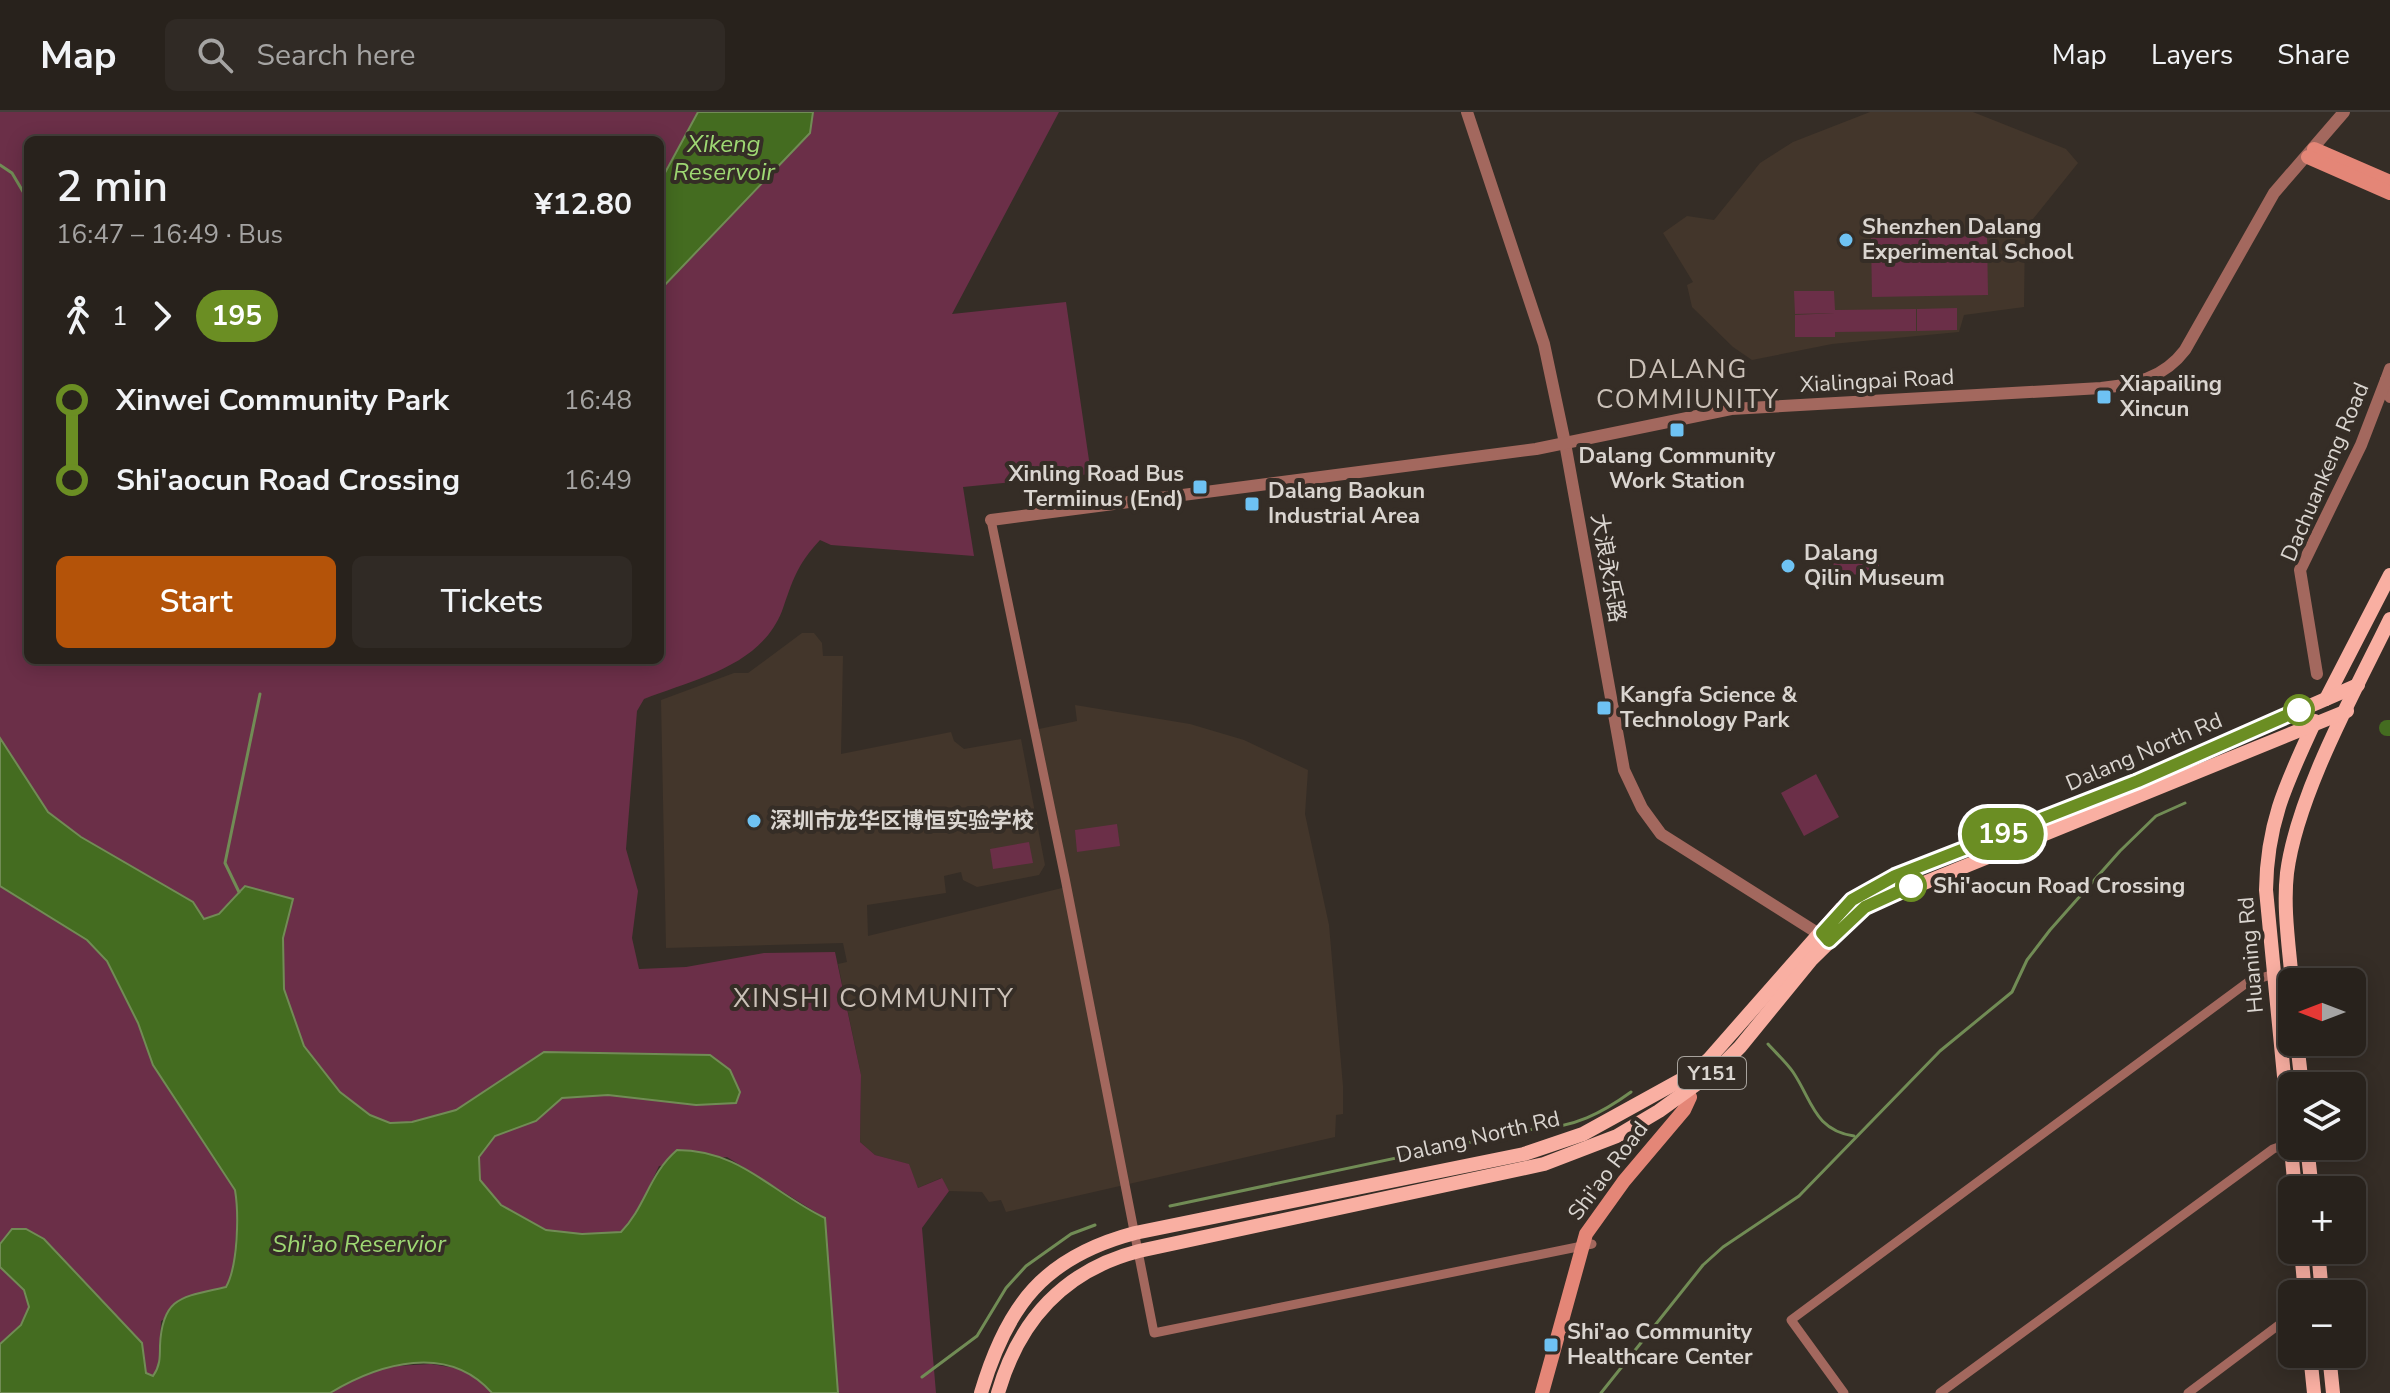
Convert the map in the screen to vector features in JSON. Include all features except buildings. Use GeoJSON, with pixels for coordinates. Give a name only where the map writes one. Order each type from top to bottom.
{"type":"FeatureCollection","features":[{"type":"Feature","properties":{"kind":"main road"},"geometry":{"type":"LineString","coordinates":[[2311,153],[2390,182]]}},
{"type":"Feature","properties":{"kind":"main road"},"geometry":{"type":"LineString","coordinates":[[2311,153],[2390,193]]}},
{"type":"Feature","properties":{"kind":"main road"},"geometry":{"type":"LineString","coordinates":[[2314,724],[2390,575]]}},
{"type":"Feature","properties":{"kind":"main road"},"geometry":{"type":"LineString","coordinates":[[2347,711],[2390,619]]}},
{"type":"Feature","properties":{"kind":"main road","name":"Dalang North Rd"},"geometry":{"type":"LineString","coordinates":[[998,1393],[1019,1340],[1043,1305],[1067,1282],[1095,1266],[1139,1251],[1544,1164],[1617,1136],[1687,1092],[1740,1047],[1825,937],[1841,909],[1880,883],[2138,781],[2358,685]]}},
{"type":"Feature","properties":{"kind":"main road","name":"Dalang North Rd"},"geometry":{"type":"LineString","coordinates":[[981,1393],[1000,1337],[1019,1303],[1048,1272],[1078,1252],[1135,1233],[1524,1154],[1583,1134],[1665,1090],[1709,1059],[1825,937],[1886,896],[2219,766],[2347,711]]}},
{"type":"Feature","properties":{"kind":"main road","name":"Huaning Rd"},"geometry":{"type":"LineString","coordinates":[[2291,968],[2287,873],[2296,832],[2315,779],[2347,711]]}},
{"type":"Feature","properties":{"kind":"main road","name":"Huaning Rd"},"geometry":{"type":"LineString","coordinates":[[2283,1072],[2266,890],[2272,821],[2314,724]]}},
{"type":"Feature","properties":{"kind":"main road","name":"Shi'ao Road"},"geometry":{"type":"LineString","coordinates":[[1542,1393],[1587,1246],[1602,1210],[1678,1118],[1688,1103],[1690,1093],[1687,1092]]}},
{"type":"Feature","properties":{"kind":"main road","name":"Shi'ao Road"},"geometry":{"type":"LineString","coordinates":[[1552,1393],[1587,1246]]}},
{"type":"Feature","properties":{"kind":"main road"},"geometry":{"type":"LineString","coordinates":[[2311,1368],[2314,1393]]}},
{"type":"Feature","properties":{"kind":"main road"},"geometry":{"type":"LineString","coordinates":[[2330,1368],[2333,1393]]}},
{"type":"Feature","properties":{"kind":"street","name":"大浪永乐路"},"geometry":{"type":"LineString","coordinates":[[1467,112],[1544,344],[1624,770],[1642,808],[1671,841],[1825,937]]}},
{"type":"Feature","properties":{"kind":"street","name":"Xialingpai Road"},"geometry":{"type":"LineString","coordinates":[[991,520],[1565,443],[1731,409],[2101,388],[2142,381],[2174,364],[2185,350],[2274,193],[2344,112]]}},
{"type":"Feature","properties":{"kind":"street"},"geometry":{"type":"LineString","coordinates":[[2388,374],[2390,397]]}},
{"type":"Feature","properties":{"kind":"street","name":"Dachuankeng Road"},"geometry":{"type":"LineString","coordinates":[[2317,674],[2300,570],[2361,445],[2388,374]]}},
{"type":"Feature","properties":{"kind":"street"},"geometry":{"type":"LineString","coordinates":[[991,520],[1154,1333],[1587,1246]]}},
{"type":"Feature","properties":{"kind":"street"},"geometry":{"type":"LineString","coordinates":[[1844,1393],[1791,1320],[2248,982],[2274,974]]}},
{"type":"Feature","properties":{"kind":"street"},"geometry":{"type":"LineString","coordinates":[[1940,1393],[2278,1147]]}},
{"type":"Feature","properties":{"kind":"street"},"geometry":{"type":"LineString","coordinates":[[2188,1393],[2278,1326]]}},
{"type":"Feature","properties":{"kind":"shaded area"},"geometry":{"type":"Polygon","coordinates":[[[0,112],[698,112],[664,175],[664,136],[24,136],[24,664],[664,664],[664,286],[809,133],[813,112],[1059,112],[952,314],[1066,302],[1091,474],[963,487],[974,556],[831,545],[820,540],[800,566],[782,611],[772,630],[758,646],[724,668],[644,699],[637,711],[626,849],[638,891],[632,938],[639,969],[686,967],[764,953],[835,952],[861,1075],[860,1142],[875,1155],[909,1164],[918,1188],[942,1178],[949,1191],[922,1228],[936,1393],[838,1393],[825,1218],[727,1157],[659,1166],[635,1217],[621,1232],[582,1234],[546,1230],[501,1205],[480,1180],[479,1157],[495,1136],[536,1121],[562,1098],[608,1095],[696,1105],[577,1054],[544,1052],[456,1110],[412,1122],[391,1123],[370,1115],[340,1092],[304,1046],[284,989],[283,938],[245,886],[219,914],[204,919],[193,902],[76,835],[60,822],[34,793],[0,738],[0,112]]]}},
{"type":"Feature","properties":{"kind":"shaded area","name":"Shenzhen Dalang Experimental School"},"geometry":{"type":"Polygon","coordinates":[[[1870,112],[1973,112],[2066,149],[2078,163],[2025,229],[2024,307],[1964,315],[1959,332],[1832,344],[1752,360],[1733,347],[1692,307],[1687,285],[1693,282],[1663,233],[1687,216],[1714,220],[1760,163],[1793,142],[1870,112]]]}},
{"type":"Feature","properties":{"kind":"shaded area"},"geometry":{"type":"Polygon","coordinates":[[[1987,236],[1988,295],[1872,297],[1871,238],[1987,236]]]}},
{"type":"Feature","properties":{"kind":"shaded area"},"geometry":{"type":"Polygon","coordinates":[[[1794,291],[1834,291],[1835,310],[1916,309],[1916,331],[1835,332],[1835,337],[1795,337],[1795,315],[1835,313],[1795,314],[1794,291]]]}},
{"type":"Feature","properties":{"kind":"shaded area"},"geometry":{"type":"Polygon","coordinates":[[[1957,308],[1957,330],[1917,331],[1917,309],[1957,308]]]}},
{"type":"Feature","properties":{"kind":"shaded area"},"geometry":{"type":"Polygon","coordinates":[[[1879,552],[1879,574],[1834,575],[1833,553],[1879,552]]]}},
{"type":"Feature","properties":{"kind":"shaded area"},"geometry":{"type":"Polygon","coordinates":[[[802,633],[814,633],[822,643],[823,656],[843,656],[841,754],[951,732],[954,741],[964,749],[1021,739],[1045,865],[1039,875],[977,887],[963,880],[961,872],[944,876],[946,893],[867,905],[868,936],[1066,887],[1034,730],[1077,721],[1075,705],[1190,724],[1244,740],[1308,770],[1305,814],[1329,925],[1343,1086],[1343,1114],[1336,1115],[1335,1137],[1006,1212],[1001,1200],[989,1202],[982,1192],[949,1191],[941,1178],[918,1188],[908,1164],[875,1155],[860,1142],[861,1075],[838,964],[847,962],[843,943],[666,948],[661,700],[734,673],[748,673],[802,633]]]}},
{"type":"Feature","properties":{"kind":"shaded area"},"geometry":{"type":"Polygon","coordinates":[[[1816,774],[1839,817],[1804,836],[1781,793],[1816,774]]]}},
{"type":"Feature","properties":{"kind":"shaded area"},"geometry":{"type":"Polygon","coordinates":[[[1117,824],[1120,846],[1077,852],[1075,830],[1117,824]]]}},
{"type":"Feature","properties":{"kind":"shaded area"},"geometry":{"type":"Polygon","coordinates":[[[1029,842],[1033,863],[993,869],[990,849],[1029,842]]]}},
{"type":"Feature","properties":{"kind":"shaded area"},"geometry":{"type":"Polygon","coordinates":[[[0,886],[87,940],[107,961],[138,1023],[153,1065],[235,1190],[238,1207],[233,1273],[226,1287],[161,1321],[159,1367],[153,1376],[146,1374],[142,1343],[44,1239],[0,1244],[0,886]]]}},
{"type":"Feature","properties":{"kind":"shaded area"},"geometry":{"type":"Polygon","coordinates":[[[0,1267],[24,1290],[29,1307],[21,1325],[0,1344],[0,1267]]]}},
{"type":"Feature","properties":{"kind":"shaded area"},"geometry":{"type":"Polygon","coordinates":[[[431,1364],[467,1370],[492,1393],[330,1393],[378,1367],[431,1364]]]}},
{"type":"Feature","properties":{"kind":"water","name":"Xikeng Reservoir"},"geometry":{"type":"Polygon","coordinates":[[[698,112],[813,112],[810,133],[664,286],[664,175],[698,112]]]}},
{"type":"Feature","properties":{"kind":"water","name":"Shi'ao Reservior"},"geometry":{"type":"Polygon","coordinates":[[[0,738],[48,812],[81,837],[193,902],[204,919],[219,914],[245,886],[293,899],[283,938],[284,989],[304,1046],[340,1092],[370,1115],[390,1123],[412,1122],[456,1110],[544,1052],[710,1055],[730,1070],[740,1092],[736,1103],[696,1105],[608,1095],[562,1098],[536,1121],[495,1136],[479,1157],[480,1180],[501,1205],[546,1230],[582,1234],[621,1232],[660,1169],[677,1150],[719,1157],[754,1174],[825,1218],[838,1393],[492,1393],[474,1377],[455,1368],[435,1363],[413,1363],[370,1373],[330,1393],[0,1393],[0,1344],[21,1325],[29,1307],[24,1290],[0,1267],[0,1244],[12,1229],[26,1229],[44,1239],[142,1343],[146,1373],[153,1376],[159,1362],[165,1317],[170,1308],[187,1297],[226,1287],[235,1253],[237,1212],[235,1190],[153,1065],[138,1023],[107,961],[87,940],[0,886],[0,738]]]}},
{"type":"Feature","properties":{"kind":"waterway"},"geometry":{"type":"LineString","coordinates":[[0,165],[12,173],[24,193]]}},
{"type":"Feature","properties":{"kind":"waterway"},"geometry":{"type":"LineString","coordinates":[[239,892],[225,863],[260,694]]}},
{"type":"Feature","properties":{"kind":"waterway"},"geometry":{"type":"LineString","coordinates":[[1601,1393],[1703,1265],[1723,1247],[1799,1196],[1940,1051],[2012,992],[2027,960],[2120,851],[2156,816],[2185,803]]}},
{"type":"Feature","properties":{"kind":"waterway"},"geometry":{"type":"LineString","coordinates":[[1768,1044],[1793,1072],[1822,1120],[1841,1133],[1854,1136]]}},
{"type":"Feature","properties":{"kind":"waterway"},"geometry":{"type":"LineString","coordinates":[[1170,1206],[1563,1125],[1598,1113],[1631,1092]]}},
{"type":"Feature","properties":{"kind":"waterway"},"geometry":{"type":"LineString","coordinates":[[922,1377],[977,1336],[1006,1288],[1026,1266],[1071,1234],[1095,1225]]}},
{"type":"Feature","properties":{"kind":"bus line","name":"195"},"geometry":{"type":"LineString","coordinates":[[1911,886],[1865,907],[1829,941],[1822,933],[1841,909],[1880,883],[2138,781],[2299,710]]}},
{"type":"Feature","properties":{"kind":"place","name":"Shenzhen Dalang Experimental School"},"geometry":{"type":"Point","coordinates":[1846,240]}},
{"type":"Feature","properties":{"kind":"place","name":"Xiapailing Xincun"},"geometry":{"type":"Point","coordinates":[2104,397]}},
{"type":"Feature","properties":{"kind":"place","name":"Dalang Community Work Station"},"geometry":{"type":"Point","coordinates":[1677,430]}},
{"type":"Feature","properties":{"kind":"place","name":"Xinling Road Bus Termiinus (End)"},"geometry":{"type":"Point","coordinates":[1200,487]}},
{"type":"Feature","properties":{"kind":"place","name":"Dalang Baokun Industrial Area"},"geometry":{"type":"Point","coordinates":[1252,504]}},
{"type":"Feature","properties":{"kind":"place","name":"Dalang Qilin Museum"},"geometry":{"type":"Point","coordinates":[1788,566]}},
{"type":"Feature","properties":{"kind":"place","name":"Kangfa Science & Technology Park"},"geometry":{"type":"Point","coordinates":[1604,708]}},
{"type":"Feature","properties":{"kind":"place","name":"深圳市龙华区博恒实验学校"},"geometry":{"type":"Point","coordinates":[754,821]}},
{"type":"Feature","properties":{"kind":"place","name":"Shi'aocun Road Crossing"},"geometry":{"type":"Point","coordinates":[1911,886]}},
{"type":"Feature","properties":{"kind":"place","name":"Shi'ao Community Healthcare Center"},"geometry":{"type":"Point","coordinates":[1551,1345]}},
{"type":"Feature","properties":{"kind":"district","name":"DALANG COMMIUNITY"},"geometry":{"type":"Point","coordinates":[1688,384]}},
{"type":"Feature","properties":{"kind":"district","name":"XINSHI COMMUNITY"},"geometry":{"type":"Point","coordinates":[874,998]}}]}
